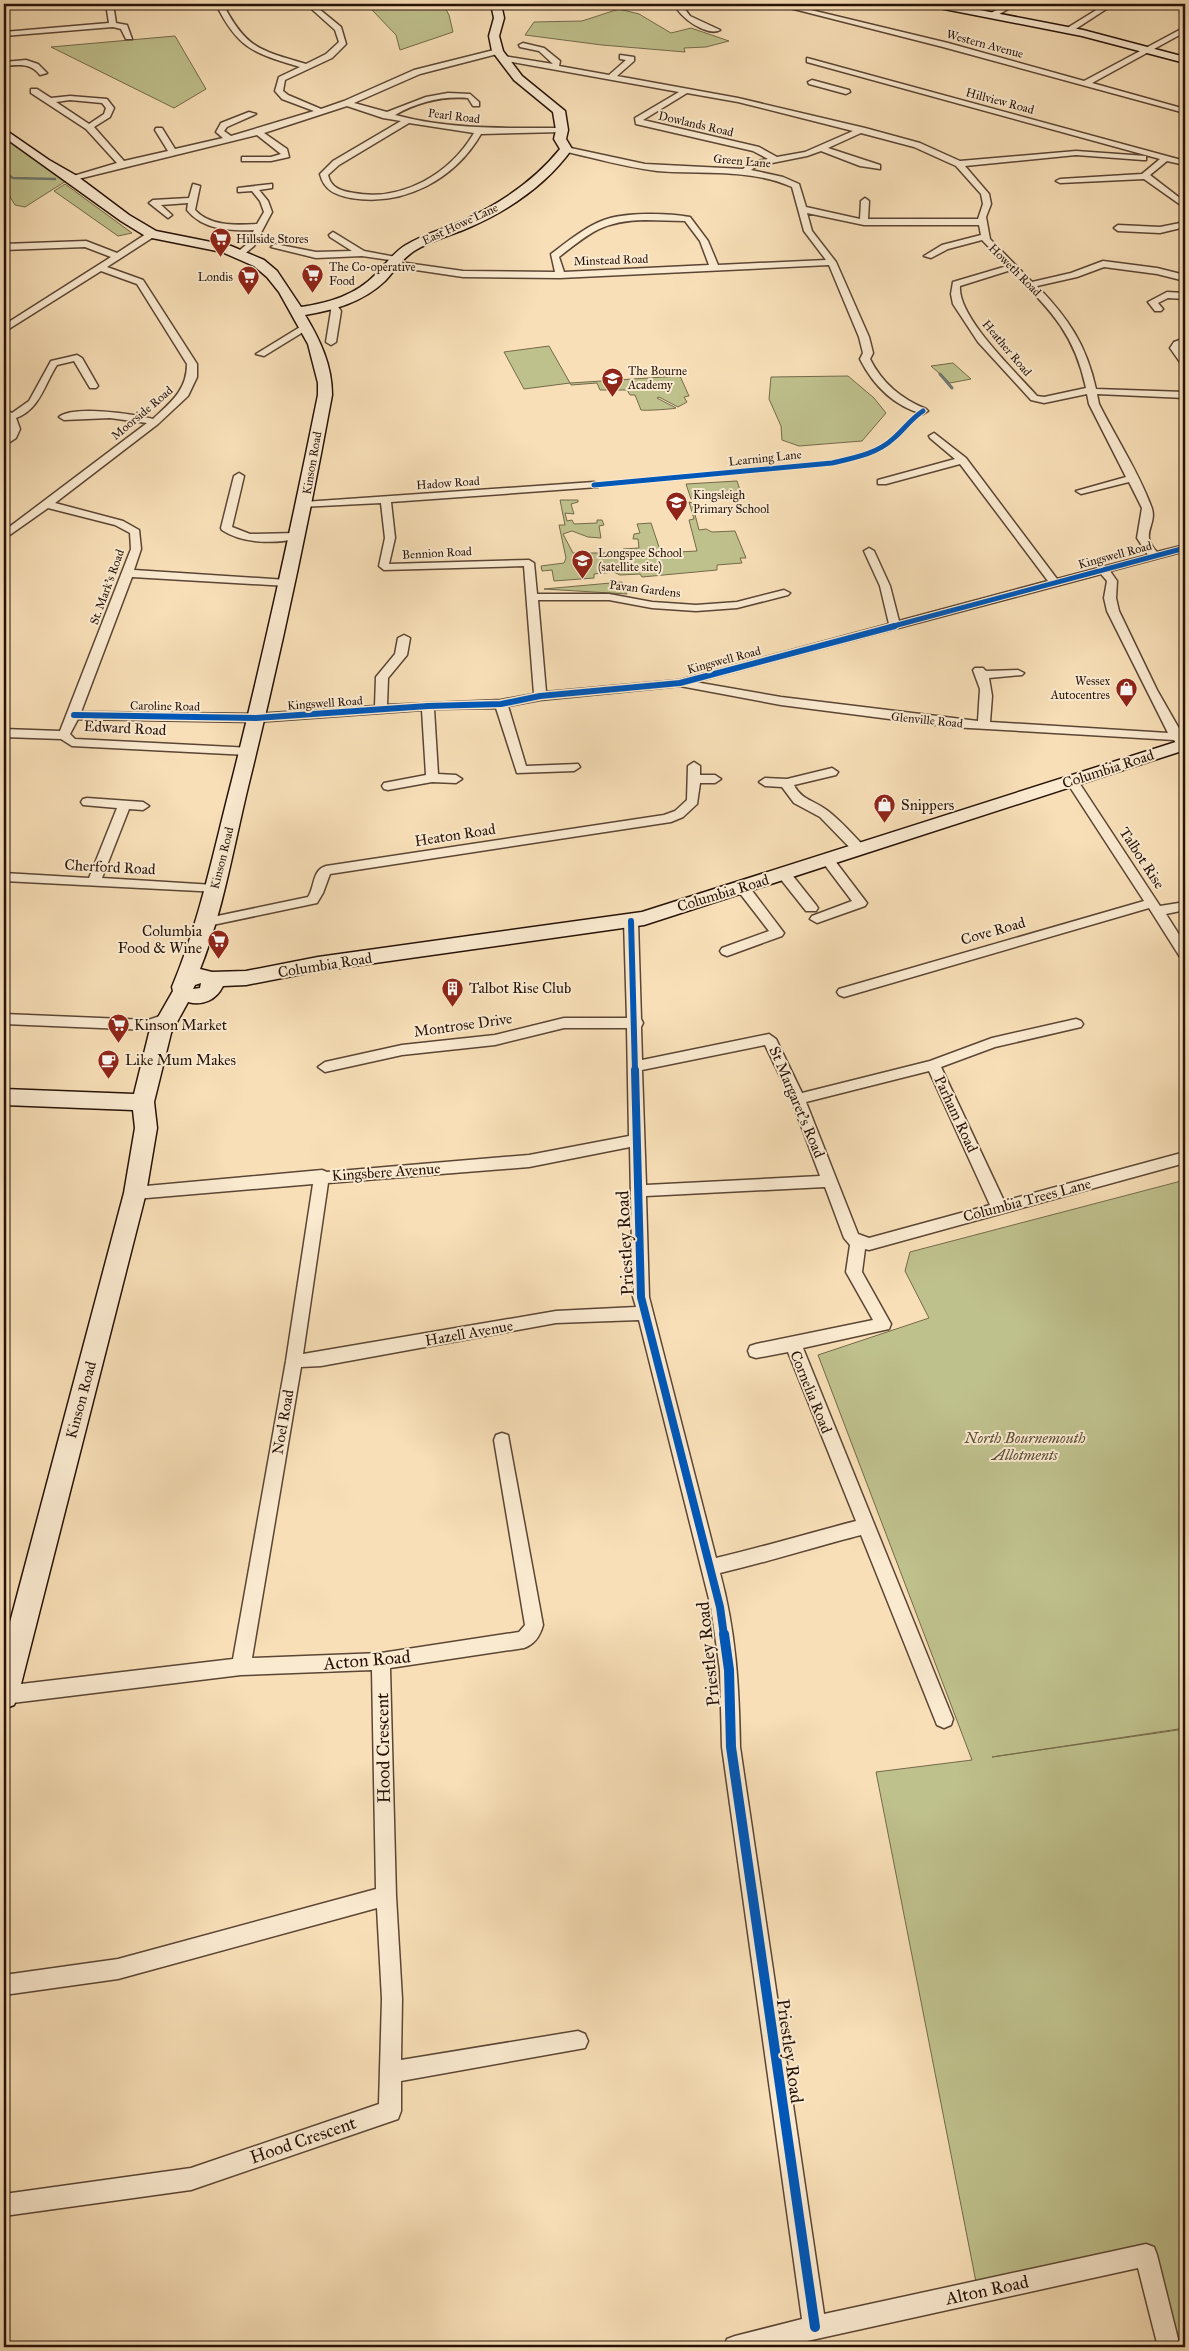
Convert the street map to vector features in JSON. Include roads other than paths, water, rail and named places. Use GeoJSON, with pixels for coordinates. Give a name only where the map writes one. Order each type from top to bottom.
{"type":"FeatureCollection","features":[{"type":"Feature","properties":{"kind":"street"},"geometry":{"type":"LineString","coordinates":[[4,8],[46,4]]}},
{"type":"Feature","properties":{"kind":"street"},"geometry":{"type":"LineString","coordinates":[[110,4],[114,25]]}},
{"type":"Feature","properties":{"kind":"street"},"geometry":{"type":"LineString","coordinates":[[220,4],[232,30],[245,43],[263,52],[307,67]]}},
{"type":"Feature","properties":{"kind":"street"},"geometry":{"type":"LineString","coordinates":[[308,4],[338,29],[343,42],[330,56],[282,79],[279,91],[285,96],[322,112]]}},
{"type":"Feature","properties":{"kind":"street"},"geometry":{"type":"LineString","coordinates":[[496,4],[499,18],[494,37],[504,57],[520,80],[560,110],[562,130],[560,139],[566,149]]}},
{"type":"Feature","properties":{"kind":"street"},"geometry":{"type":"LineString","coordinates":[[678,4],[679,10],[685,16],[716,30]]}},
{"type":"Feature","properties":{"kind":"street","name":"Western Avenue"},"geometry":{"type":"LineString","coordinates":[[782,4],[1086,82],[1185,111]]}},
{"type":"Feature","properties":{"kind":"street"},"geometry":{"type":"LineString","coordinates":[[934,4],[1068,30],[1185,60]]}},
{"type":"Feature","properties":{"kind":"street"},"geometry":{"type":"LineString","coordinates":[[991,15],[1013,4]]}},
{"type":"Feature","properties":{"kind":"street"},"geometry":{"type":"LineString","coordinates":[[1068,30],[1110,4]]}},
{"type":"Feature","properties":{"kind":"street"},"geometry":{"type":"LineString","coordinates":[[4,34],[114,25],[124,27],[129,37]]}},
{"type":"Feature","properties":{"kind":"street"},"geometry":{"type":"LineString","coordinates":[[1086,82],[1185,29]]}},
{"type":"Feature","properties":{"kind":"street"},"geometry":{"type":"LineString","coordinates":[[523,45],[536,46],[550,54],[557,63],[555,67]]}},
{"type":"Feature","properties":{"kind":"street"},"geometry":{"type":"LineString","coordinates":[[73,179],[122,164],[258,132],[322,112],[382,88],[504,57]]}},
{"type":"Feature","properties":{"kind":"street","name":"Howeth Road"},"geometry":{"type":"LineString","coordinates":[[504,57],[677,89]]}},
{"type":"Feature","properties":{"kind":"street","name":"Howeth Road"},"geometry":{"type":"LineString","coordinates":[[504,57],[610,82],[687,90],[738,100],[917,145],[959,164],[984,194],[987,204],[982,217],[985,237],[1057,312],[1076,341],[1086,366],[1094,404],[1147,508],[1148,515],[1142,533],[1142,544],[1155,556]]}},
{"type":"Feature","properties":{"kind":"street"},"geometry":{"type":"LineString","coordinates":[[611,77],[631,58]]}},
{"type":"Feature","properties":{"kind":"street","name":"Hillview Road"},"geometry":{"type":"LineString","coordinates":[[810,60],[1185,163]]}},
{"type":"Feature","properties":{"kind":"street"},"geometry":{"type":"LineString","coordinates":[[4,64],[32,62],[43,73]]}},
{"type":"Feature","properties":{"kind":"street"},"geometry":{"type":"LineString","coordinates":[[836,89],[866,76]]}},
{"type":"Feature","properties":{"kind":"street"},"geometry":{"type":"LineString","coordinates":[[812,82],[846,92]]}},
{"type":"Feature","properties":{"kind":"street","name":"Dowlands Road"},"geometry":{"type":"LineString","coordinates":[[687,90],[638,120],[639,122],[756,149],[774,159]]}},
{"type":"Feature","properties":{"kind":"street"},"geometry":{"type":"LineString","coordinates":[[34,91],[89,127],[122,164]]}},
{"type":"Feature","properties":{"kind":"street"},"geometry":{"type":"LineString","coordinates":[[386,116],[400,108],[439,95],[470,96],[476,104]]}},
{"type":"Feature","properties":{"kind":"street"},"geometry":{"type":"LineString","coordinates":[[49,101],[70,98],[104,101],[110,108],[107,115],[89,127]]}},
{"type":"Feature","properties":{"kind":"street","name":"Pearl Road"},"geometry":{"type":"LineString","coordinates":[[347,103],[407,121],[479,131],[562,130]]}},
{"type":"Feature","properties":{"kind":"street"},"geometry":{"type":"LineString","coordinates":[[230,139],[220,132],[224,125],[252,114]]}},
{"type":"Feature","properties":{"kind":"street"},"geometry":{"type":"LineString","coordinates":[[407,121],[336,163],[324,174],[327,186],[353,196],[380,197],[406,193],[421,186],[461,159],[479,131]]}},
{"type":"Feature","properties":{"kind":"street"},"geometry":{"type":"LineString","coordinates":[[159,130],[173,152]]}},
{"type":"Feature","properties":{"kind":"street"},"geometry":{"type":"LineString","coordinates":[[744,172],[750,165],[774,159],[800,156],[862,130]]}},
{"type":"Feature","properties":{"kind":"street","name":"Kinson Road"},"geometry":{"type":"LineString","coordinates":[[4,132],[45,163],[73,179],[125,218],[152,234],[239,254],[259,263],[272,274],[297,312],[319,356],[325,383],[325,395],[304,505],[256,718],[214,889],[203,923],[198,983],[179,1025],[158,1089],[143,1102]]}},
{"type":"Feature","properties":{"kind":"street"},"geometry":{"type":"LineString","coordinates":[[246,159],[271,159],[286,155],[284,151],[258,132]]}},
{"type":"Feature","properties":{"kind":"street"},"geometry":{"type":"LineString","coordinates":[[822,148],[863,164],[877,166]]}},
{"type":"Feature","properties":{"kind":"street","name":"Green Lane"},"geometry":{"type":"LineString","coordinates":[[566,149],[616,162],[656,168],[744,172],[780,178],[796,186],[808,231],[832,262],[864,337],[868,353],[865,359],[869,368],[893,395],[905,404],[922,411]]}},
{"type":"Feature","properties":{"kind":"street","name":"East Howe Lane"},"geometry":{"type":"LineString","coordinates":[[297,312],[333,306],[365,291],[395,261],[418,244],[499,207],[554,166],[566,149]]}},
{"type":"Feature","properties":{"kind":"street"},"geometry":{"type":"LineString","coordinates":[[959,164],[1017,160],[1065,153],[1142,158],[1153,153]]}},
{"type":"Feature","properties":{"kind":"street"},"geometry":{"type":"LineString","coordinates":[[1146,176],[1146,172],[1167,157]]}},
{"type":"Feature","properties":{"kind":"street"},"geometry":{"type":"LineString","coordinates":[[1060,181],[1146,176],[1185,206]]}},
{"type":"Feature","properties":{"kind":"street"},"geometry":{"type":"LineString","coordinates":[[196,186],[191,210],[194,215],[222,227],[258,227]]}},
{"type":"Feature","properties":{"kind":"street"},"geometry":{"type":"LineString","coordinates":[[241,190],[255,190],[269,186]]}},
{"type":"Feature","properties":{"kind":"street"},"geometry":{"type":"LineString","coordinates":[[239,254],[250,246],[256,236],[258,227],[268,212],[264,201],[255,190]]}},
{"type":"Feature","properties":{"kind":"street"},"geometry":{"type":"LineString","coordinates":[[168,215],[153,203],[192,200]]}},
{"type":"Feature","properties":{"kind":"street"},"geometry":{"type":"LineString","coordinates":[[864,222],[865,201]]}},
{"type":"Feature","properties":{"kind":"street"},"geometry":{"type":"LineString","coordinates":[[802,209],[864,222],[983,222]]}},
{"type":"Feature","properties":{"kind":"street"},"geometry":{"type":"LineString","coordinates":[[560,274],[554,256],[608,221],[687,219],[700,234],[711,253],[714,267]]}},
{"type":"Feature","properties":{"kind":"street"},"geometry":{"type":"LineString","coordinates":[[1118,228],[1160,230],[1185,225]]}},
{"type":"Feature","properties":{"kind":"street"},"geometry":{"type":"LineString","coordinates":[[4,329],[102,268],[152,234]]}},
{"type":"Feature","properties":{"kind":"street"},"geometry":{"type":"LineString","coordinates":[[333,235],[362,253]]}},
{"type":"Feature","properties":{"kind":"street"},"geometry":{"type":"LineString","coordinates":[[928,256],[945,247],[985,237]]}},
{"type":"Feature","properties":{"kind":"street"},"geometry":{"type":"LineString","coordinates":[[4,247],[86,244],[119,257]]}},
{"type":"Feature","properties":{"kind":"street"},"geometry":{"type":"LineString","coordinates":[[275,247],[316,255],[362,253]]}},
{"type":"Feature","properties":{"kind":"street","name":"Minstead Road"},"geometry":{"type":"LineString","coordinates":[[362,253],[463,274],[560,274],[832,262]]}},
{"type":"Feature","properties":{"kind":"street"},"geometry":{"type":"LineString","coordinates":[[1030,285],[1074,275],[1103,264],[1157,271],[1185,278]]}},
{"type":"Feature","properties":{"kind":"street","name":"Heather Road"},"geometry":{"type":"LineString","coordinates":[[1013,267],[956,284],[954,290],[958,304],[983,342],[1034,398],[1044,400],[1085,391],[1092,392]]}},
{"type":"Feature","properties":{"kind":"street","name":"Moorside Road"},"geometry":{"type":"LineString","coordinates":[[4,536],[155,422],[185,394],[192,377],[192,364],[140,282],[102,268]]}},
{"type":"Feature","properties":{"kind":"street"},"geometry":{"type":"LineString","coordinates":[[1158,309],[1153,302],[1166,295],[1185,296]]}},
{"type":"Feature","properties":{"kind":"street"},"geometry":{"type":"LineString","coordinates":[[331,342],[336,311],[333,306]]}},
{"type":"Feature","properties":{"kind":"street"},"geometry":{"type":"LineString","coordinates":[[261,354],[305,327]]}},
{"type":"Feature","properties":{"kind":"street"},"geometry":{"type":"LineString","coordinates":[[1185,342],[1177,344],[1175,348],[1185,363]]}},
{"type":"Feature","properties":{"kind":"street"},"geometry":{"type":"LineString","coordinates":[[4,444],[12,436],[15,429],[7,415],[23,414],[31,406],[54,363],[77,358],[93,386]]}},
{"type":"Feature","properties":{"kind":"street"},"geometry":{"type":"LineString","coordinates":[[1092,392],[1185,395]]}},
{"type":"Feature","properties":{"kind":"street"},"geometry":{"type":"LineString","coordinates":[[64,417],[82,415],[139,417],[155,422]]}},
{"type":"Feature","properties":{"kind":"street"},"geometry":{"type":"LineString","coordinates":[[934,436],[962,460],[1055,583]]}},
{"type":"Feature","properties":{"kind":"street"},"geometry":{"type":"LineString","coordinates":[[882,482],[962,460]]}},
{"type":"Feature","properties":{"kind":"street"},"geometry":{"type":"LineString","coordinates":[[238,476],[226,528],[233,534],[253,537],[296,536]]}},
{"type":"Feature","properties":{"kind":"street"},"geometry":{"type":"LineString","coordinates":[[1081,491],[1133,478]]}},
{"type":"Feature","properties":{"kind":"street","name":"Hadow Road"},"geometry":{"type":"LineString","coordinates":[[304,505],[594,485]]}},
{"type":"Feature","properties":{"kind":"street","name":"Bennion Road"},"geometry":{"type":"LineString","coordinates":[[386,500],[390,538],[384,566],[388,568],[529,563],[532,597]]}},
{"type":"Feature","properties":{"kind":"street","name":"St. Mark's Road"},"geometry":{"type":"LineString","coordinates":[[47,504],[120,523],[135,532],[136,549],[128,573],[74,716],[64,736]]}},
{"type":"Feature","properties":{"kind":"street","name":"Kingswell Road"},"geometry":{"type":"LineString","coordinates":[[256,718],[428,706],[501,704],[540,696],[680,683],[1185,548]]}},
{"type":"Feature","properties":{"kind":"street"},"geometry":{"type":"LineString","coordinates":[[869,552],[885,586],[895,626]]}},
{"type":"Feature","properties":{"kind":"street"},"geometry":{"type":"LineString","coordinates":[[1104,570],[1112,581],[1110,598],[1113,611],[1182,742]]}},
{"type":"Feature","properties":{"kind":"street"},"geometry":{"type":"LineString","coordinates":[[128,573],[286,583]]}},
{"type":"Feature","properties":{"kind":"street","name":"Pavan Gardens"},"geometry":{"type":"LineString","coordinates":[[532,597],[609,597],[652,606],[696,608],[737,605],[784,593]]}},
{"type":"Feature","properties":{"kind":"street"},"geometry":{"type":"LineString","coordinates":[[532,597],[540,696]]}},
{"type":"Feature","properties":{"kind":"street"},"geometry":{"type":"LineString","coordinates":[[381,710],[382,677],[401,655],[404,638]]}},
{"type":"Feature","properties":{"kind":"street"},"geometry":{"type":"LineString","coordinates":[[984,725],[986,702],[981,673],[1018,673]]}},
{"type":"Feature","properties":{"kind":"street","name":"Glenville Road"},"geometry":{"type":"LineString","coordinates":[[680,683],[848,711],[1182,742]]}},
{"type":"Feature","properties":{"kind":"street"},"geometry":{"type":"LineString","coordinates":[[501,704],[521,770],[574,767]]}},
{"type":"Feature","properties":{"kind":"street"},"geometry":{"type":"LineString","coordinates":[[428,706],[432,778]]}},
{"type":"Feature","properties":{"kind":"street","name":"Caroline Road"},"geometry":{"type":"LineString","coordinates":[[74,716],[256,718]]}},
{"type":"Feature","properties":{"kind":"street","name":"Edward Road"},"geometry":{"type":"LineString","coordinates":[[4,733],[64,736],[72,742],[248,751]]}},
{"type":"Feature","properties":{"kind":"street","name":"Columbia Road"},"geometry":{"type":"LineString","coordinates":[[198,983],[246,978],[318,964],[631,921],[860,850],[1182,742]]}},
{"type":"Feature","properties":{"kind":"street"},"geometry":{"type":"LineString","coordinates":[[764,782],[787,783],[832,772]]}},
{"type":"Feature","properties":{"kind":"street","name":"Heaton Road"},"geometry":{"type":"LineString","coordinates":[[203,923],[312,900],[316,898],[322,873],[326,870],[668,818],[679,814],[693,801],[694,773],[715,779]]}},
{"type":"Feature","properties":{"kind":"street"},"geometry":{"type":"LineString","coordinates":[[388,786],[432,778],[456,779]]}},
{"type":"Feature","properties":{"kind":"street","name":"Talbot Rise"},"geometry":{"type":"LineString","coordinates":[[1072,780],[1185,954]]}},
{"type":"Feature","properties":{"kind":"street"},"geometry":{"type":"LineString","coordinates":[[787,783],[791,794],[799,802],[822,813],[860,850]]}},
{"type":"Feature","properties":{"kind":"street"},"geometry":{"type":"LineString","coordinates":[[87,802],[143,806]]}},
{"type":"Feature","properties":{"kind":"street"},"geometry":{"type":"LineString","coordinates":[[94,882],[124,806]]}},
{"type":"Feature","properties":{"kind":"street"},"geometry":{"type":"LineString","coordinates":[[784,874],[814,913],[860,903],[827,860]]}},
{"type":"Feature","properties":{"kind":"street","name":"Cherford Road"},"geometry":{"type":"LineString","coordinates":[[4,877],[214,889]]}},
{"type":"Feature","properties":{"kind":"street"},"geometry":{"type":"LineString","coordinates":[[727,951],[777,932],[742,887]]}},
{"type":"Feature","properties":{"kind":"street","name":"Cove Road"},"geometry":{"type":"LineString","coordinates":[[844,992],[1154,907],[1185,906]]}},
{"type":"Feature","properties":{"kind":"street","name":"Priestley Road"},"geometry":{"type":"LineString","coordinates":[[631,921],[636,1023],[636,1140],[640,1282],[645,1313],[720,1607],[729,1670],[731,1747],[815,2327]]}},
{"type":"Feature","properties":{"kind":"street","name":"Kinson Road"},"geometry":{"type":"LineString","coordinates":[[4,1695],[135,1193],[146,1128],[143,1102],[158,1026],[198,983]]}},
{"type":"Feature","properties":{"kind":"street"},"geometry":{"type":"LineString","coordinates":[[4,1019],[158,1026]]}},
{"type":"Feature","properties":{"kind":"street","name":"Montrose Drive"},"geometry":{"type":"LineString","coordinates":[[325,1067],[402,1050],[495,1040],[564,1023],[636,1023]]}},
{"type":"Feature","properties":{"kind":"street"},"geometry":{"type":"LineString","coordinates":[[933,1065],[992,1043],[1076,1024]]}},
{"type":"Feature","properties":{"kind":"street","name":"St Margaret's Road"},"geometry":{"type":"LineString","coordinates":[[635,1066],[769,1039],[798,1099],[852,1238],[864,1243]]}},
{"type":"Feature","properties":{"kind":"street","name":"Parham Road"},"geometry":{"type":"LineString","coordinates":[[798,1099],[933,1065],[1000,1207]]}},
{"type":"Feature","properties":{"kind":"street"},"geometry":{"type":"LineString","coordinates":[[4,1097],[143,1102]]}},
{"type":"Feature","properties":{"kind":"street","name":"Kingsbere Avenue"},"geometry":{"type":"LineString","coordinates":[[135,1193],[322,1176],[529,1161],[636,1140]]}},
{"type":"Feature","properties":{"kind":"street","name":"Columbia Trees Lane"},"geometry":{"type":"LineString","coordinates":[[864,1243],[1185,1157]]}},
{"type":"Feature","properties":{"kind":"street","name":"Noel Road"},"geometry":{"type":"LineString","coordinates":[[241,1667],[294,1361],[322,1176]]}},
{"type":"Feature","properties":{"kind":"street","name":"St Margaret's Road"},"geometry":{"type":"LineString","coordinates":[[638,1191],[830,1181]]}},
{"type":"Feature","properties":{"kind":"street","name":"Cornelia Road"},"geometry":{"type":"LineString","coordinates":[[864,1243],[854,1272],[883,1324],[792,1344],[944,1719]]}},
{"type":"Feature","properties":{"kind":"street","name":"Hazell Avenue"},"geometry":{"type":"LineString","coordinates":[[294,1361],[321,1360],[556,1317],[645,1313]]}},
{"type":"Feature","properties":{"kind":"street"},"geometry":{"type":"LineString","coordinates":[[756,1350],[792,1344]]}},
{"type":"Feature","properties":{"kind":"street","name":"Acton Road"},"geometry":{"type":"LineString","coordinates":[[4,1695],[241,1667],[381,1661],[524,1640],[532,1631],[534,1625],[502,1440]]}},
{"type":"Feature","properties":{"kind":"street"},"geometry":{"type":"LineString","coordinates":[[710,1567],[767,1554],[794,1544],[865,1526]]}},
{"type":"Feature","properties":{"kind":"street","name":"Hood Crescent"},"geometry":{"type":"LineString","coordinates":[[4,2205],[191,2178],[390,2111],[392,1999],[386,1896],[381,1661]]}},
{"type":"Feature","properties":{"kind":"street"},"geometry":{"type":"LineString","coordinates":[[4,1985],[118,1969],[386,1896]]}},
{"type":"Feature","properties":{"kind":"street"},"geometry":{"type":"LineString","coordinates":[[391,2072],[578,2041]]}},
{"type":"Feature","properties":{"kind":"street","name":"Alton Road"},"geometry":{"type":"LineString","coordinates":[[735,2347],[815,2327],[1146,2255],[1169,2347]]}},
{"type":"Feature","properties":{"kind":"waterway"},"geometry":{"type":"LineString","coordinates":[[4,173],[13,178],[55,179]]}},
{"type":"Feature","properties":{"kind":"waterway"},"geometry":{"type":"LineString","coordinates":[[940,374],[952,388]]}},
{"type":"Feature","properties":{"kind":"place","name":"Hillside Stores"},"geometry":{"type":"Point","coordinates":[220,258]}},
{"type":"Feature","properties":{"kind":"place","name":"The Co-operative Food"},"geometry":{"type":"Point","coordinates":[313,293]}},
{"type":"Feature","properties":{"kind":"place","name":"Londis"},"geometry":{"type":"Point","coordinates":[249,296]}},
{"type":"Feature","properties":{"kind":"place","name":"The Bourne Academy"},"geometry":{"type":"Point","coordinates":[612,397]}},
{"type":"Feature","properties":{"kind":"place","name":"Kingsleigh Primary School"},"geometry":{"type":"Point","coordinates":[677,521]}},
{"type":"Feature","properties":{"kind":"place","name":"Longspee School (satellite site)"},"geometry":{"type":"Point","coordinates":[582,579]}},
{"type":"Feature","properties":{"kind":"place","name":"Wessex Autocentres"},"geometry":{"type":"Point","coordinates":[1126,707]}},
{"type":"Feature","properties":{"kind":"place","name":"Snippers"},"geometry":{"type":"Point","coordinates":[885,824]}},
{"type":"Feature","properties":{"kind":"place","name":"Columbia Food & Wine"},"geometry":{"type":"Point","coordinates":[218,959]}},
{"type":"Feature","properties":{"kind":"place","name":"Talbot Rise Club"},"geometry":{"type":"Point","coordinates":[453,1007]}},
{"type":"Feature","properties":{"kind":"place","name":"Kinson Market"},"geometry":{"type":"Point","coordinates":[118,1044]}},
{"type":"Feature","properties":{"kind":"place","name":"Like Mum Makes"},"geometry":{"type":"Point","coordinates":[109,1079]}},
{"type":"Feature","properties":{"kind":"park label","name":"North Bournemouth Allotments"},"geometry":{"type":"Point","coordinates":[1025,1446]}}]}
